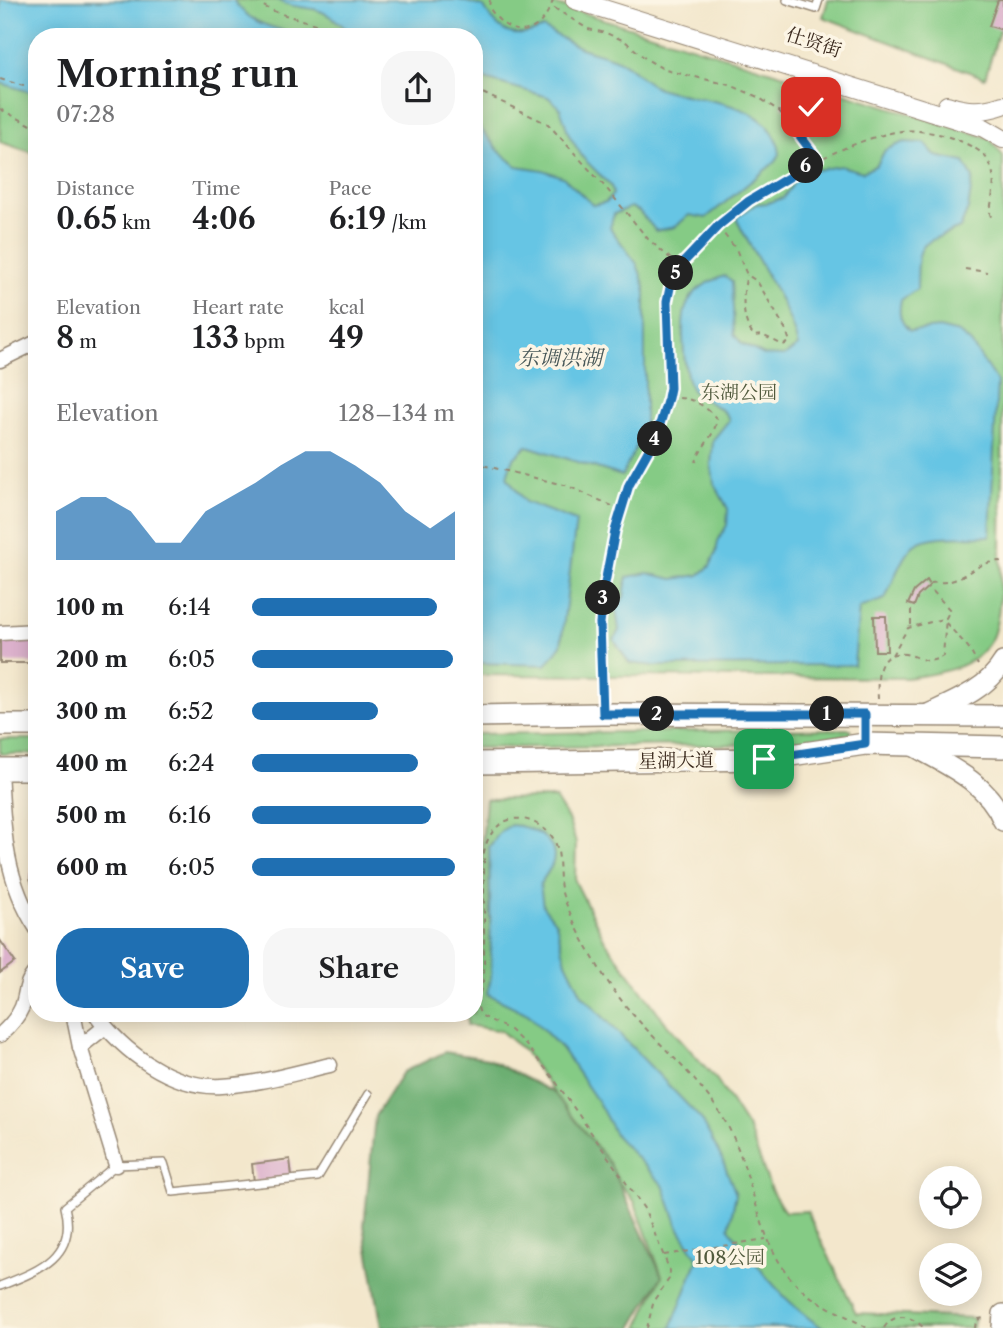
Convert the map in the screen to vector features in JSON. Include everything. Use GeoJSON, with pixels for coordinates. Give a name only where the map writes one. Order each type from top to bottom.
{"type":"FeatureCollection","features":[{"type":"Feature","properties":{"kind":"main road"},"geometry":{"type":"LineString","coordinates":[[928,713],[988,681],[1003,662]]}},
{"type":"Feature","properties":{"kind":"main road"},"geometry":{"type":"LineString","coordinates":[[483,716],[928,713],[1003,716]]}},
{"type":"Feature","properties":{"kind":"main road"},"geometry":{"type":"LineString","coordinates":[[865,744],[872,714]]}},
{"type":"Feature","properties":{"kind":"main road"},"geometry":{"type":"LineString","coordinates":[[0,725],[28,725]]}},
{"type":"Feature","properties":{"kind":"main road","name":"星湖大道"},"geometry":{"type":"LineString","coordinates":[[483,763],[764,759],[865,744],[1003,747]]}},
{"type":"Feature","properties":{"kind":"main road"},"geometry":{"type":"LineString","coordinates":[[911,745],[975,783],[992,802],[1003,821]]}},
{"type":"Feature","properties":{"kind":"main road"},"geometry":{"type":"LineString","coordinates":[[0,769],[28,769]]}},
{"type":"Feature","properties":{"kind":"main road"},"geometry":{"type":"LineString","coordinates":[[1002,1328],[1003,1314]]}},
{"type":"Feature","properties":{"kind":"street"},"geometry":{"type":"LineString","coordinates":[[575,0],[984,128],[1003,139]]}},
{"type":"Feature","properties":{"kind":"street","name":"仕贤街"},"geometry":{"type":"LineString","coordinates":[[614,0],[965,111],[989,110],[1003,105]]}},
{"type":"Feature","properties":{"kind":"street"},"geometry":{"type":"LineString","coordinates":[[0,360],[28,346]]}},
{"type":"Feature","properties":{"kind":"street"},"geometry":{"type":"LineString","coordinates":[[0,633],[28,631]]}},
{"type":"Feature","properties":{"kind":"street"},"geometry":{"type":"LineString","coordinates":[[0,769],[10,871],[17,893],[28,913]]}},
{"type":"Feature","properties":{"kind":"street"},"geometry":{"type":"LineString","coordinates":[[0,1035],[13,1024],[21,1009],[28,983]]}},
{"type":"Feature","properties":{"kind":"street"},"geometry":{"type":"LineString","coordinates":[[75,1022],[116,1165]]}},
{"type":"Feature","properties":{"kind":"street"},"geometry":{"type":"LineString","coordinates":[[101,1022],[144,1063],[178,1080],[220,1087],[330,1065]]}},
{"type":"Feature","properties":{"kind":"street"},"geometry":{"type":"LineString","coordinates":[[80,1047],[105,1027]]}},
{"type":"Feature","properties":{"kind":"lane"},"geometry":{"type":"LineString","coordinates":[[787,0],[816,9],[819,0]]}},
{"type":"Feature","properties":{"kind":"lane"},"geometry":{"type":"LineString","coordinates":[[0,1286],[31,1274],[51,1261],[63,1246],[70,1226],[65,1207],[116,1165],[164,1163],[173,1192],[318,1177],[368,1094]]}},
{"type":"Feature","properties":{"kind":"path"},"geometry":{"type":"LineString","coordinates":[[256,0],[278,13],[327,28]]}},
{"type":"Feature","properties":{"kind":"path"},"geometry":{"type":"LineString","coordinates":[[491,0],[489,7],[495,16],[510,29],[519,31],[528,30],[544,21],[553,0]]}},
{"type":"Feature","properties":{"kind":"path"},"geometry":{"type":"LineString","coordinates":[[551,6],[588,29],[625,41],[646,59],[665,70],[730,85],[758,97],[779,111],[818,160]]}},
{"type":"Feature","properties":{"kind":"path"},"geometry":{"type":"LineString","coordinates":[[0,79],[28,87]]}},
{"type":"Feature","properties":{"kind":"path"},"geometry":{"type":"LineString","coordinates":[[483,93],[548,124],[648,239],[679,267]]}},
{"type":"Feature","properties":{"kind":"path"},"geometry":{"type":"LineString","coordinates":[[797,103],[822,110]]}},
{"type":"Feature","properties":{"kind":"path"},"geometry":{"type":"LineString","coordinates":[[792,125],[811,107]]}},
{"type":"Feature","properties":{"kind":"path"},"geometry":{"type":"LineString","coordinates":[[0,109],[28,123]]}},
{"type":"Feature","properties":{"kind":"path"},"geometry":{"type":"LineString","coordinates":[[603,714],[600,623],[605,583],[629,485],[656,437],[668,398],[670,388],[667,302],[671,283],[679,267],[717,226],[749,201],[818,160],[878,135],[905,131],[932,133],[955,139],[981,151],[992,170],[992,219]]}},
{"type":"Feature","properties":{"kind":"path"},"geometry":{"type":"LineString","coordinates":[[717,226],[736,249],[747,275],[757,281],[786,330],[790,342],[783,345],[762,335],[754,336],[747,328],[744,286],[747,275]]}},
{"type":"Feature","properties":{"kind":"path"},"geometry":{"type":"LineString","coordinates":[[965,269],[987,272]]}},
{"type":"Feature","properties":{"kind":"path"},"geometry":{"type":"LineString","coordinates":[[668,398],[686,397],[705,405],[717,419],[714,434],[701,448],[696,462]]}},
{"type":"Feature","properties":{"kind":"path"},"geometry":{"type":"LineString","coordinates":[[483,465],[569,486],[621,510]]}},
{"type":"Feature","properties":{"kind":"path"},"geometry":{"type":"LineString","coordinates":[[930,583],[946,582],[972,568],[1003,561]]}},
{"type":"Feature","properties":{"kind":"path"},"geometry":{"type":"LineString","coordinates":[[872,714],[878,670],[884,661],[904,653],[928,662],[943,656],[945,622],[950,610],[929,587]]}},
{"type":"Feature","properties":{"kind":"path"},"geometry":{"type":"LineString","coordinates":[[911,605],[911,627]]}},
{"type":"Feature","properties":{"kind":"path"},"geometry":{"type":"LineString","coordinates":[[892,656],[908,628],[946,618]]}},
{"type":"Feature","properties":{"kind":"path"},"geometry":{"type":"LineString","coordinates":[[945,622],[968,647],[988,681]]}},
{"type":"Feature","properties":{"kind":"path"},"geometry":{"type":"LineString","coordinates":[[483,980],[484,852],[487,838],[496,826],[508,820],[532,822],[544,828],[553,838],[559,851],[563,896],[587,946],[614,992],[707,1094],[720,1113],[743,1158],[767,1239],[779,1262],[799,1287],[814,1299],[867,1328]]}},
{"type":"Feature","properties":{"kind":"path"},"geometry":{"type":"LineString","coordinates":[[483,1016],[510,1030],[525,1044],[551,1075],[641,1204],[670,1271],[668,1279],[653,1300],[647,1328]]}},
{"type":"Feature","properties":{"kind":"path"},"geometry":{"type":"LineString","coordinates":[[664,1255],[767,1239]]}},
{"type":"Feature","properties":{"kind":"path"},"geometry":{"type":"LineString","coordinates":[[884,1328],[893,1318],[902,1316],[914,1318],[924,1328]]}},
{"type":"Feature","properties":{"kind":"green space","name":"东湖公园"},"geometry":{"type":"Polygon","coordinates":[[[0,0],[541,0],[989,138],[1003,156],[1001,577],[997,618],[991,640],[975,658],[965,664],[942,672],[907,678],[483,675],[483,28],[28,28],[28,151],[0,142],[0,0]]]}},
{"type":"Feature","properties":{"kind":"green space"},"geometry":{"type":"Polygon","coordinates":[[[828,0],[1003,0],[1003,18],[985,78],[823,17],[828,0]]]}},
{"type":"Feature","properties":{"kind":"green space"},"geometry":{"type":"Polygon","coordinates":[[[851,729],[851,734],[791,744],[483,748],[483,734],[851,729]]]}},
{"type":"Feature","properties":{"kind":"green space"},"geometry":{"type":"Polygon","coordinates":[[[0,739],[28,739],[28,754],[0,754],[0,739]]]}},
{"type":"Feature","properties":{"kind":"green space","name":"108公园"},"geometry":{"type":"Polygon","coordinates":[[[555,798],[568,819],[576,843],[575,881],[605,941],[666,1023],[717,1080],[749,1130],[772,1192],[785,1212],[807,1211],[856,1313],[974,1318],[973,1328],[638,1328],[662,1276],[634,1201],[605,1165],[525,1052],[501,1031],[467,1025],[467,1022],[483,1022],[483,834],[486,799],[555,798]]]}},
{"type":"Feature","properties":{"kind":"green space"},"geometry":{"type":"Polygon","coordinates":[[[445,1052],[488,1059],[554,1093],[610,1164],[662,1276],[632,1328],[382,1328],[364,1226],[375,1116],[403,1072],[445,1052]]]}},
{"type":"Feature","properties":{"kind":"water"},"geometry":{"type":"Polygon","coordinates":[[[0,0],[233,0],[248,16],[274,28],[28,28],[28,91],[0,83],[0,0]]]}},
{"type":"Feature","properties":{"kind":"water","name":"东调洪湖"},"geometry":{"type":"Polygon","coordinates":[[[277,0],[460,0],[484,7],[502,29],[509,32],[524,34],[543,28],[581,48],[622,62],[656,87],[749,112],[764,122],[775,136],[780,154],[775,162],[706,218],[689,215],[675,227],[656,231],[639,211],[631,207],[614,214],[610,228],[637,264],[645,287],[645,429],[622,476],[527,446],[512,460],[507,477],[525,502],[576,521],[561,645],[546,665],[483,663],[483,131],[499,151],[517,166],[543,170],[563,177],[593,205],[606,202],[613,194],[611,186],[583,158],[569,135],[560,108],[548,97],[483,79],[483,28],[345,28],[322,12],[277,0]]]}},
{"type":"Feature","properties":{"kind":"water"},"geometry":{"type":"Polygon","coordinates":[[[904,142],[925,143],[936,156],[964,162],[973,178],[968,209],[960,228],[935,238],[923,247],[918,262],[917,289],[901,300],[900,314],[910,331],[939,328],[959,333],[971,343],[997,382],[990,536],[940,537],[914,545],[901,563],[885,599],[859,608],[854,665],[655,666],[629,663],[614,640],[619,630],[616,609],[624,597],[627,577],[647,573],[673,579],[699,575],[710,566],[718,541],[727,525],[728,509],[714,483],[711,465],[713,440],[729,420],[723,411],[696,394],[688,382],[683,339],[687,305],[700,288],[725,276],[732,282],[734,334],[742,344],[764,355],[784,356],[798,346],[779,297],[736,218],[756,204],[783,198],[796,180],[810,171],[840,166],[863,172],[877,165],[885,150],[904,142]]]}},
{"type":"Feature","properties":{"kind":"water"},"geometry":{"type":"Polygon","coordinates":[[[511,825],[535,832],[552,848],[552,865],[540,884],[543,906],[556,923],[566,962],[582,995],[702,1120],[736,1194],[729,1228],[783,1295],[823,1328],[671,1328],[698,1259],[679,1229],[663,1185],[616,1136],[598,1102],[561,1048],[528,1014],[487,994],[491,977],[489,847],[501,831],[511,825]]]}},
{"type":"Feature","properties":{"kind":"building"},"geometry":{"type":"Polygon","coordinates":[[[998,0],[1003,0],[1003,30],[989,26],[998,0]]]}},
{"type":"Feature","properties":{"kind":"building"},"geometry":{"type":"Polygon","coordinates":[[[787,92],[800,96],[795,111],[782,107],[787,92]]]}},
{"type":"Feature","properties":{"kind":"building"},"geometry":{"type":"Polygon","coordinates":[[[927,580],[930,585],[918,596],[914,606],[908,604],[914,591],[927,580]]]}},
{"type":"Feature","properties":{"kind":"building"},"geometry":{"type":"Polygon","coordinates":[[[874,616],[886,616],[887,651],[875,651],[874,616]]]}},
{"type":"Feature","properties":{"kind":"building"},"geometry":{"type":"Polygon","coordinates":[[[28,638],[28,663],[0,663],[0,639],[28,638]]]}},
{"type":"Feature","properties":{"kind":"building"},"geometry":{"type":"Polygon","coordinates":[[[0,940],[15,962],[0,973],[0,940]]]}},
{"type":"Feature","properties":{"kind":"building"},"geometry":{"type":"Polygon","coordinates":[[[290,1159],[292,1177],[254,1182],[252,1164],[290,1159]]]}},
{"type":"Feature","properties":{"kind":"route"},"geometry":{"type":"LineString","coordinates":[[764,759],[865,744],[865,714],[603,714],[600,623],[615,531],[629,485],[656,437],[670,388],[667,302],[671,283],[679,267],[719,225],[776,183],[818,160],[792,125],[811,107]]}}]}
